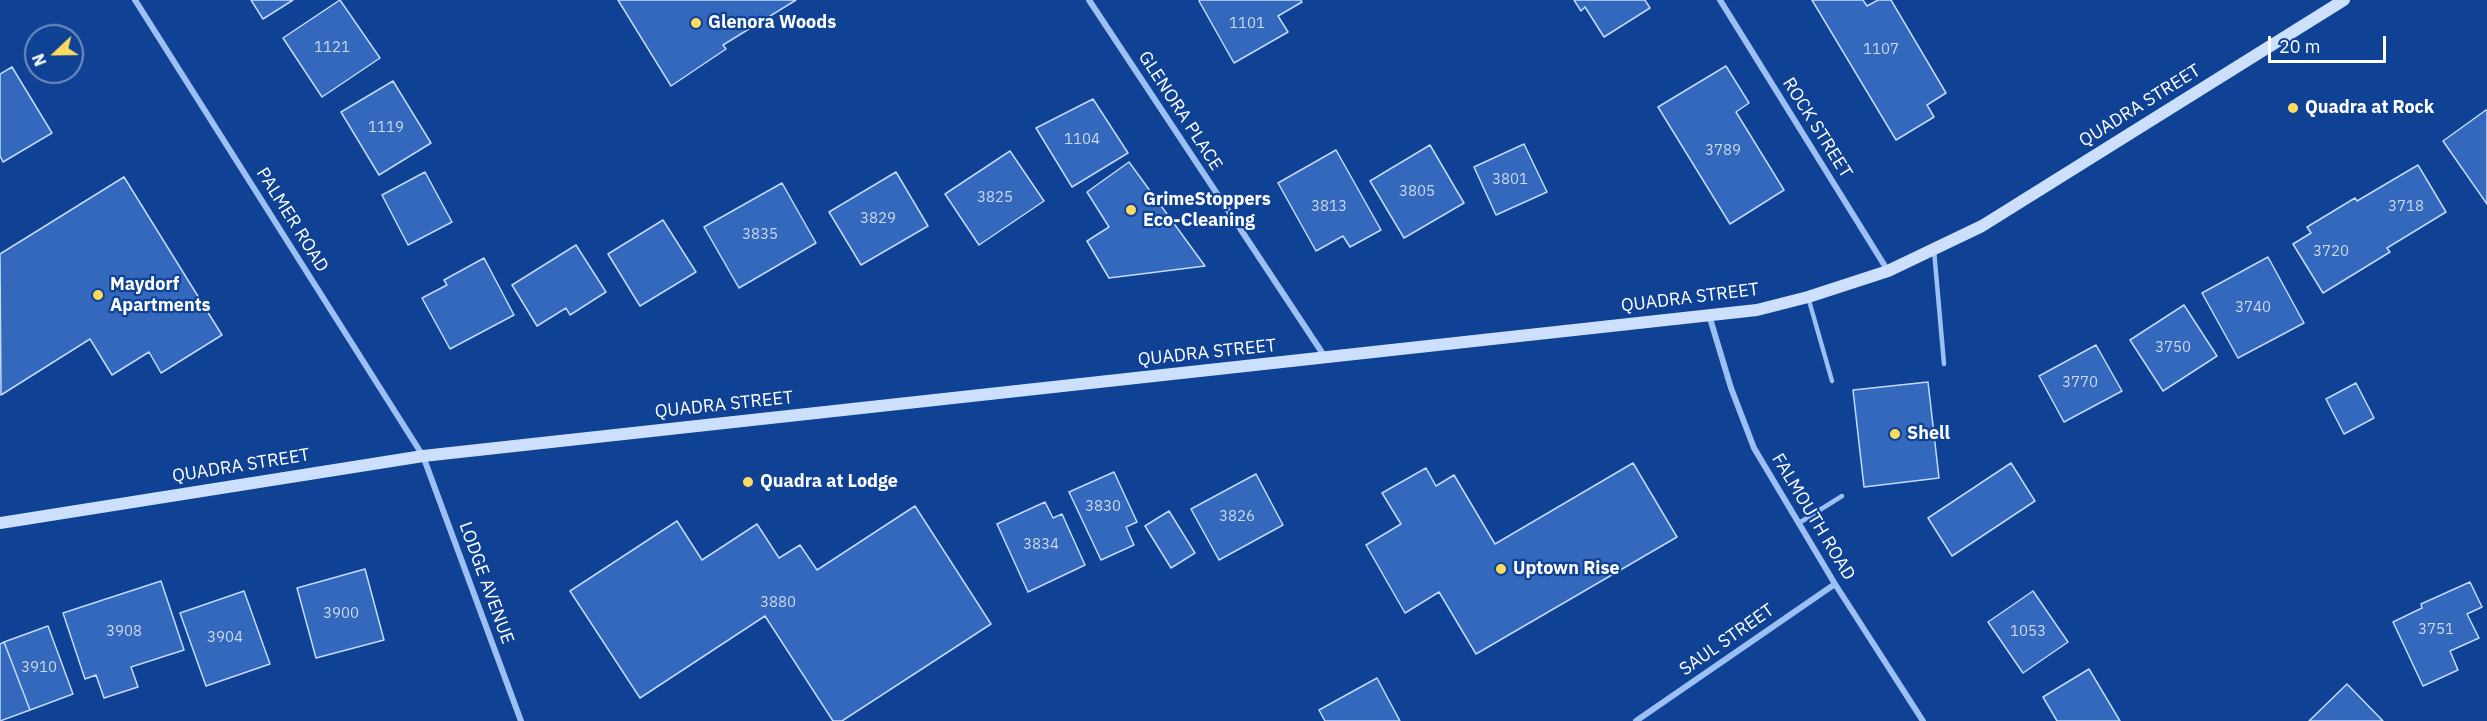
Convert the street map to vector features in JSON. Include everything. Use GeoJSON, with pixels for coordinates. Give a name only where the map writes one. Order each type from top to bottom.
{"type":"FeatureCollection","features":[{"type":"Feature","properties":{"kind":"main road","name":"QUADRA STREET"},"geometry":{"type":"LineString","coordinates":[[0,523],[423,456],[1757,310],[1888,272],[1982,226],[2344,0]]}},
{"type":"Feature","properties":{"kind":"street","name":"PALMER ROAD"},"geometry":{"type":"LineString","coordinates":[[135,0],[423,456]]}},
{"type":"Feature","properties":{"kind":"street","name":"GLENORA PLACE"},"geometry":{"type":"LineString","coordinates":[[1089,0],[1326,358]]}},
{"type":"Feature","properties":{"kind":"street","name":"ROCK STREET"},"geometry":{"type":"LineString","coordinates":[[1720,0],[1888,272]]}},
{"type":"Feature","properties":{"kind":"street","name":"FALMOUTH ROAD"},"geometry":{"type":"LineString","coordinates":[[1709,315],[1731,388],[1754,448],[1835,584],[1923,721]]}},
{"type":"Feature","properties":{"kind":"street","name":"LODGE AVENUE"},"geometry":{"type":"LineString","coordinates":[[423,456],[521,721]]}},
{"type":"Feature","properties":{"kind":"street","name":"SAUL STREET"},"geometry":{"type":"LineString","coordinates":[[1636,721],[1835,584]]}},
{"type":"Feature","properties":{"kind":"lane"},"geometry":{"type":"LineString","coordinates":[[1934,250],[1944,364]]}},
{"type":"Feature","properties":{"kind":"lane"},"geometry":{"type":"LineString","coordinates":[[1808,297],[1832,381]]}},
{"type":"Feature","properties":{"kind":"lane"},"geometry":{"type":"LineString","coordinates":[[1799,523],[1842,496]]}},
{"type":"Feature","properties":{"kind":"building"},"geometry":{"type":"Polygon","coordinates":[[[251,0],[293,0],[263,19],[251,0]]]}},
{"type":"Feature","properties":{"kind":"building"},"geometry":{"type":"Polygon","coordinates":[[[340,0],[380,58],[322,97],[283,38],[340,0]]]}},
{"type":"Feature","properties":{"kind":"building","name":"Glenora Woods"},"geometry":{"type":"Polygon","coordinates":[[[618,0],[796,0],[723,45],[726,49],[671,86],[618,0]]]}},
{"type":"Feature","properties":{"kind":"building"},"geometry":{"type":"Polygon","coordinates":[[[1200,0],[1301,0],[1302,2],[1278,16],[1288,32],[1234,63],[1200,0]]]}},
{"type":"Feature","properties":{"kind":"building"},"geometry":{"type":"Polygon","coordinates":[[[1574,0],[1645,0],[1650,8],[1604,37],[1585,7],[1581,11],[1574,0]]]}},
{"type":"Feature","properties":{"kind":"building"},"geometry":{"type":"Polygon","coordinates":[[[1812,0],[1863,0],[1867,6],[1878,0],[1891,0],[1946,93],[1927,105],[1934,117],[1896,140],[1812,0]]]}},
{"type":"Feature","properties":{"kind":"building"},"geometry":{"type":"Polygon","coordinates":[[[1726,66],[1749,103],[1736,112],[1784,190],[1730,224],[1658,107],[1726,66]]]}},
{"type":"Feature","properties":{"kind":"building"},"geometry":{"type":"Polygon","coordinates":[[[12,67],[52,133],[3,162],[0,156],[0,74],[12,67]]]}},
{"type":"Feature","properties":{"kind":"building"},"geometry":{"type":"Polygon","coordinates":[[[393,81],[431,143],[379,175],[341,112],[393,81]]]}},
{"type":"Feature","properties":{"kind":"building"},"geometry":{"type":"Polygon","coordinates":[[[1093,99],[1128,153],[1072,187],[1036,128],[1093,99]]]}},
{"type":"Feature","properties":{"kind":"building"},"geometry":{"type":"Polygon","coordinates":[[[2487,111],[2487,204],[2443,141],[2487,111]]]}},
{"type":"Feature","properties":{"kind":"building"},"geometry":{"type":"Polygon","coordinates":[[[1524,144],[1547,192],[1496,215],[1474,167],[1524,144]]]}},
{"type":"Feature","properties":{"kind":"building"},"geometry":{"type":"Polygon","coordinates":[[[1430,145],[1464,203],[1404,238],[1370,181],[1430,145]]]}},
{"type":"Feature","properties":{"kind":"building"},"geometry":{"type":"Polygon","coordinates":[[[1336,150],[1381,230],[1350,247],[1343,236],[1316,251],[1278,183],[1336,150]]]}},
{"type":"Feature","properties":{"kind":"building"},"geometry":{"type":"Polygon","coordinates":[[[1010,151],[1044,201],[979,245],[945,194],[1010,151]]]}},
{"type":"Feature","properties":{"kind":"building","name":"GrimeStoppers Eco-Cleaning"},"geometry":{"type":"Polygon","coordinates":[[[1129,162],[1205,266],[1109,278],[1087,241],[1109,227],[1087,192],[1129,162]]]}},
{"type":"Feature","properties":{"kind":"building"},"geometry":{"type":"Polygon","coordinates":[[[2418,165],[2446,212],[2387,248],[2390,252],[2323,293],[2293,244],[2311,233],[2307,227],[2355,198],[2357,201],[2418,165]]]}},
{"type":"Feature","properties":{"kind":"building"},"geometry":{"type":"Polygon","coordinates":[[[425,172],[452,222],[408,245],[382,195],[425,172]]]}},
{"type":"Feature","properties":{"kind":"building"},"geometry":{"type":"Polygon","coordinates":[[[896,172],[928,226],[861,265],[829,212],[896,172]]]}},
{"type":"Feature","properties":{"kind":"building","name":"Maydorf Apartments"},"geometry":{"type":"Polygon","coordinates":[[[124,177],[222,335],[161,373],[149,352],[112,375],[90,339],[1,395],[0,254],[124,177]]]}},
{"type":"Feature","properties":{"kind":"building"},"geometry":{"type":"Polygon","coordinates":[[[782,183],[816,243],[739,288],[704,227],[782,183]]]}},
{"type":"Feature","properties":{"kind":"building"},"geometry":{"type":"Polygon","coordinates":[[[663,220],[696,272],[640,306],[608,254],[663,220]]]}},
{"type":"Feature","properties":{"kind":"building"},"geometry":{"type":"Polygon","coordinates":[[[576,245],[606,292],[570,315],[566,308],[537,326],[512,285],[576,245]]]}},
{"type":"Feature","properties":{"kind":"building"},"geometry":{"type":"Polygon","coordinates":[[[2268,257],[2304,323],[2238,358],[2202,293],[2268,257]]]}},
{"type":"Feature","properties":{"kind":"building"},"geometry":{"type":"Polygon","coordinates":[[[484,258],[514,315],[450,349],[422,298],[447,285],[444,280],[484,258]]]}},
{"type":"Feature","properties":{"kind":"building"},"geometry":{"type":"Polygon","coordinates":[[[2184,305],[2217,356],[2163,391],[2130,340],[2184,305]]]}},
{"type":"Feature","properties":{"kind":"building"},"geometry":{"type":"Polygon","coordinates":[[[2096,345],[2122,391],[2064,422],[2039,376],[2096,345]]]}},
{"type":"Feature","properties":{"kind":"building"},"geometry":{"type":"Polygon","coordinates":[[[1928,382],[1939,478],[1864,487],[1853,390],[1928,382]]]}},
{"type":"Feature","properties":{"kind":"building"},"geometry":{"type":"Polygon","coordinates":[[[2356,383],[2374,418],[2344,434],[2326,399],[2356,383]]]}},
{"type":"Feature","properties":{"kind":"building","name":"Uptown Rise"},"geometry":{"type":"Polygon","coordinates":[[[1633,463],[1677,537],[1476,654],[1439,592],[1405,613],[1366,545],[1401,524],[1382,493],[1426,468],[1436,486],[1454,475],[1495,544],[1633,463]]]}},
{"type":"Feature","properties":{"kind":"building"},"geometry":{"type":"Polygon","coordinates":[[[2011,463],[2035,501],[1952,556],[1928,518],[2011,463]]]}},
{"type":"Feature","properties":{"kind":"building"},"geometry":{"type":"Polygon","coordinates":[[[1114,472],[1137,522],[1126,527],[1134,545],[1101,560],[1069,492],[1114,472]]]}},
{"type":"Feature","properties":{"kind":"building"},"geometry":{"type":"Polygon","coordinates":[[[1256,474],[1283,525],[1219,560],[1191,509],[1256,474]]]}},
{"type":"Feature","properties":{"kind":"building"},"geometry":{"type":"Polygon","coordinates":[[[1045,502],[1053,518],[1062,514],[1085,565],[1028,592],[997,524],[1045,502]]]}},
{"type":"Feature","properties":{"kind":"building"},"geometry":{"type":"Polygon","coordinates":[[[915,506],[991,624],[842,721],[833,721],[765,616],[640,698],[570,591],[677,521],[702,560],[757,524],[779,558],[800,545],[817,570],[915,506]]]}},
{"type":"Feature","properties":{"kind":"building"},"geometry":{"type":"Polygon","coordinates":[[[1169,511],[1195,553],[1171,568],[1145,526],[1169,511]]]}},
{"type":"Feature","properties":{"kind":"building"},"geometry":{"type":"Polygon","coordinates":[[[365,569],[384,640],[316,658],[297,588],[365,569]]]}},
{"type":"Feature","properties":{"kind":"building"},"geometry":{"type":"Polygon","coordinates":[[[161,581],[184,650],[131,667],[138,687],[104,698],[96,675],[85,679],[63,613],[161,581]]]}},
{"type":"Feature","properties":{"kind":"building"},"geometry":{"type":"Polygon","coordinates":[[[2470,582],[2482,607],[2467,614],[2479,638],[2450,651],[2458,670],[2423,686],[2393,622],[2422,608],[2421,604],[2470,582]]]}},
{"type":"Feature","properties":{"kind":"building"},"geometry":{"type":"Polygon","coordinates":[[[244,591],[270,664],[206,686],[180,613],[244,591]]]}},
{"type":"Feature","properties":{"kind":"building"},"geometry":{"type":"Polygon","coordinates":[[[2033,591],[2068,642],[2023,673],[1988,622],[2033,591]]]}},
{"type":"Feature","properties":{"kind":"building"},"geometry":{"type":"Polygon","coordinates":[[[48,626],[73,694],[30,710],[4,642],[48,626]]]}},
{"type":"Feature","properties":{"kind":"building"},"geometry":{"type":"Polygon","coordinates":[[[4,642],[30,710],[0,721],[0,644],[4,642]]]}},
{"type":"Feature","properties":{"kind":"building"},"geometry":{"type":"Polygon","coordinates":[[[2089,669],[2120,721],[2057,721],[2043,697],[2089,669]]]}},
{"type":"Feature","properties":{"kind":"building"},"geometry":{"type":"Polygon","coordinates":[[[1377,678],[1400,721],[1325,721],[1319,710],[1377,678]]]}},
{"type":"Feature","properties":{"kind":"building"},"geometry":{"type":"Polygon","coordinates":[[[2347,684],[2383,721],[2309,721],[2347,684]]]}},
{"type":"Feature","properties":{"kind":"place","name":"Glenora Woods"},"geometry":{"type":"Point","coordinates":[696,23]}},
{"type":"Feature","properties":{"kind":"place","name":"Quadra at Rock"},"geometry":{"type":"Point","coordinates":[2293,108]}},
{"type":"Feature","properties":{"kind":"place","name":"GrimeStoppers Eco-Cleaning"},"geometry":{"type":"Point","coordinates":[1131,210]}},
{"type":"Feature","properties":{"kind":"place","name":"Maydorf Apartments"},"geometry":{"type":"Point","coordinates":[98,295]}},
{"type":"Feature","properties":{"kind":"place","name":"Shell"},"geometry":{"type":"Point","coordinates":[1895,434]}},
{"type":"Feature","properties":{"kind":"place","name":"Quadra at Lodge"},"geometry":{"type":"Point","coordinates":[748,482]}},
{"type":"Feature","properties":{"kind":"place","name":"Uptown Rise"},"geometry":{"type":"Point","coordinates":[1501,569]}}]}
